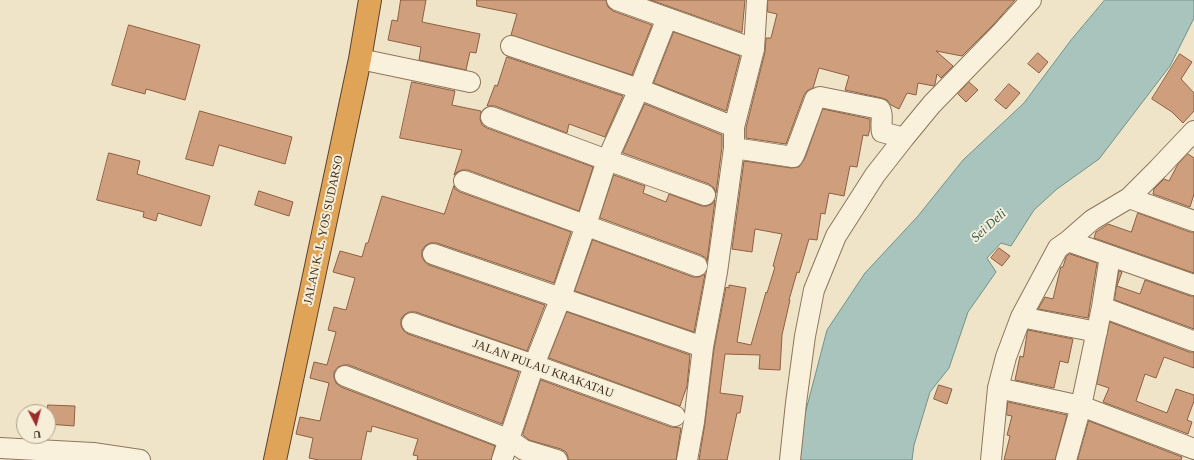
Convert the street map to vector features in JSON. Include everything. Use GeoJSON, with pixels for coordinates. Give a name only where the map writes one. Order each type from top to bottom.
{"type":"FeatureCollection","features":[{"type":"Feature","properties":{"kind":"highway","name":"JALAN K. L. YOS SUDARSO"},"geometry":{"type":"LineString","coordinates":[[275,460],[360,58],[370,0]]}},
{"type":"Feature","properties":{"kind":"street"},"geometry":{"type":"LineString","coordinates":[[618,0],[657,10],[754,49]]}},
{"type":"Feature","properties":{"kind":"street"},"geometry":{"type":"LineString","coordinates":[[687,460],[694,422],[703,347],[717,272],[734,148],[734,127],[754,49],[757,0]]}},
{"type":"Feature","properties":{"kind":"street"},"geometry":{"type":"LineString","coordinates":[[790,460],[805,336],[814,290],[836,236],[875,175],[932,104],[1032,0]]}},
{"type":"Feature","properties":{"kind":"street"},"geometry":{"type":"LineString","coordinates":[[502,460],[534,365],[561,297],[607,160],[639,89],[657,10]]}},
{"type":"Feature","properties":{"kind":"street"},"geometry":{"type":"LineString","coordinates":[[511,46],[639,89],[734,127]]}},
{"type":"Feature","properties":{"kind":"street"},"geometry":{"type":"LineString","coordinates":[[360,58],[470,82]]}},
{"type":"Feature","properties":{"kind":"street"},"geometry":{"type":"LineString","coordinates":[[734,148],[793,157],[814,99],[820,97],[880,109],[882,112],[882,132],[904,138]]}},
{"type":"Feature","properties":{"kind":"street"},"geometry":{"type":"LineString","coordinates":[[491,117],[705,195]]}},
{"type":"Feature","properties":{"kind":"street"},"geometry":{"type":"LineString","coordinates":[[991,460],[998,388],[1006,357],[1021,317],[1058,248],[1092,220],[1129,198],[1158,170],[1194,131]]}},
{"type":"Feature","properties":{"kind":"street"},"geometry":{"type":"LineString","coordinates":[[464,180],[697,266]]}},
{"type":"Feature","properties":{"kind":"street"},"geometry":{"type":"LineString","coordinates":[[1129,198],[1194,222]]}},
{"type":"Feature","properties":{"kind":"street"},"geometry":{"type":"LineString","coordinates":[[1068,241],[1194,285]]}},
{"type":"Feature","properties":{"kind":"street"},"geometry":{"type":"LineString","coordinates":[[433,254],[703,347]]}},
{"type":"Feature","properties":{"kind":"street"},"geometry":{"type":"LineString","coordinates":[[1066,460],[1082,406],[1102,308],[1110,256]]}},
{"type":"Feature","properties":{"kind":"street"},"geometry":{"type":"LineString","coordinates":[[1102,308],[1193,341]]}},
{"type":"Feature","properties":{"kind":"street"},"geometry":{"type":"LineString","coordinates":[[1021,317],[1097,332]]}},
{"type":"Feature","properties":{"kind":"street","name":"JALAN PULAU KRAKATAU"},"geometry":{"type":"LineString","coordinates":[[412,323],[675,416]]}},
{"type":"Feature","properties":{"kind":"street"},"geometry":{"type":"LineString","coordinates":[[345,376],[508,439],[524,450],[557,460]]}},
{"type":"Feature","properties":{"kind":"street"},"geometry":{"type":"LineString","coordinates":[[998,388],[1082,406],[1194,449]]}},
{"type":"Feature","properties":{"kind":"street"},"geometry":{"type":"LineString","coordinates":[[0,448],[93,453],[140,460]]}},
{"type":"Feature","properties":{"kind":"water","name":"Sei Deli"},"geometry":{"type":"Polygon","coordinates":[[[1105,0],[1194,0],[1194,18],[1170,66],[1099,159],[1057,189],[1034,210],[1011,246],[1001,243],[987,258],[996,272],[968,312],[949,368],[930,392],[914,445],[912,460],[800,460],[805,414],[827,330],[865,273],[918,216],[963,160],[1024,103],[1071,40],[1105,0]]]}},
{"type":"Feature","properties":{"kind":"building"},"geometry":{"type":"Polygon","coordinates":[[[401,0],[426,0],[422,22],[480,34],[476,53],[470,52],[466,70],[419,60],[421,47],[388,40],[392,20],[397,21],[401,0]]]}},
{"type":"Feature","properties":{"kind":"building"},"geometry":{"type":"Polygon","coordinates":[[[477,0],[606,0],[608,7],[613,11],[652,25],[632,75],[511,35],[517,14],[477,6],[477,0]]]}},
{"type":"Feature","properties":{"kind":"building"},"geometry":{"type":"Polygon","coordinates":[[[651,0],[745,0],[742,32],[651,0]]]}},
{"type":"Feature","properties":{"kind":"building"},"geometry":{"type":"Polygon","coordinates":[[[768,0],[1015,0],[993,25],[962,56],[936,51],[953,66],[941,78],[937,74],[934,86],[918,83],[916,95],[907,93],[899,109],[882,98],[845,90],[849,76],[819,68],[813,88],[807,91],[804,95],[786,144],[746,138],[746,128],[765,52],[766,38],[771,38],[777,14],[768,12],[768,0]]]}},
{"type":"Feature","properties":{"kind":"building"},"geometry":{"type":"Polygon","coordinates":[[[129,25],[200,45],[185,100],[146,89],[145,94],[112,85],[129,25]]]}},
{"type":"Feature","properties":{"kind":"building"},"geometry":{"type":"Polygon","coordinates":[[[674,32],[740,56],[726,111],[654,83],[674,32]]]}},
{"type":"Feature","properties":{"kind":"building"},"geometry":{"type":"Polygon","coordinates":[[[1038,53],[1048,62],[1039,73],[1028,64],[1038,53]]]}},
{"type":"Feature","properties":{"kind":"building"},"geometry":{"type":"Polygon","coordinates":[[[1180,54],[1192,62],[1181,79],[1194,93],[1194,111],[1183,123],[1172,112],[1152,99],[1180,54]]]}},
{"type":"Feature","properties":{"kind":"building"},"geometry":{"type":"Polygon","coordinates":[[[507,57],[623,96],[605,137],[569,124],[567,133],[495,106],[487,106],[495,85],[497,86],[507,57]]]}},
{"type":"Feature","properties":{"kind":"building"},"geometry":{"type":"Polygon","coordinates":[[[412,82],[455,91],[452,105],[481,111],[480,119],[482,125],[487,128],[593,167],[579,211],[468,170],[462,170],[454,175],[462,150],[400,138],[412,82]]]}},
{"type":"Feature","properties":{"kind":"building"},"geometry":{"type":"Polygon","coordinates":[[[969,82],[978,90],[966,102],[958,94],[969,82]]]}},
{"type":"Feature","properties":{"kind":"building"},"geometry":{"type":"Polygon","coordinates":[[[1009,84],[1020,93],[1006,109],[995,100],[1009,84]]]}},
{"type":"Feature","properties":{"kind":"building"},"geometry":{"type":"Polygon","coordinates":[[[645,104],[722,135],[722,147],[716,193],[714,188],[709,184],[623,153],[645,104]]]}},
{"type":"Feature","properties":{"kind":"building"},"geometry":{"type":"Polygon","coordinates":[[[823,109],[870,119],[868,136],[863,135],[857,167],[850,166],[844,196],[829,193],[825,214],[821,213],[817,240],[809,239],[789,300],[782,335],[780,370],[759,369],[760,355],[725,354],[720,393],[743,396],[740,413],[737,413],[727,460],[699,460],[714,349],[726,287],[729,288],[729,285],[746,288],[737,342],[751,345],[766,292],[767,293],[775,267],[773,266],[782,234],[755,229],[752,252],[732,249],[744,161],[791,168],[799,167],[805,158],[823,109]]]}},
{"type":"Feature","properties":{"kind":"building"},"geometry":{"type":"Polygon","coordinates":[[[200,111],[292,137],[285,164],[219,145],[213,166],[186,159],[200,111]]]}},
{"type":"Feature","properties":{"kind":"building"},"geometry":{"type":"Polygon","coordinates":[[[109,153],[140,161],[137,174],[210,196],[201,226],[158,213],[156,221],[143,217],[144,212],[97,200],[109,153]]]}},
{"type":"Feature","properties":{"kind":"building"},"geometry":{"type":"Polygon","coordinates":[[[1188,154],[1194,158],[1194,194],[1190,207],[1153,194],[1154,189],[1164,179],[1169,181],[1178,164],[1188,154]]]}},
{"type":"Feature","properties":{"kind":"building"},"geometry":{"type":"Polygon","coordinates":[[[614,175],[645,186],[643,193],[666,202],[669,194],[702,206],[712,204],[715,200],[707,261],[706,258],[701,255],[600,218],[614,175]]]}},
{"type":"Feature","properties":{"kind":"building"},"geometry":{"type":"Polygon","coordinates":[[[454,186],[455,189],[460,192],[571,232],[554,283],[437,243],[430,243],[422,250],[422,257],[429,265],[545,305],[527,351],[416,312],[409,312],[401,319],[401,326],[408,334],[519,372],[502,424],[349,365],[338,367],[334,372],[334,377],[336,383],[341,387],[495,446],[491,460],[417,460],[418,456],[413,455],[418,439],[372,426],[371,432],[367,431],[361,460],[319,460],[309,458],[313,438],[296,434],[300,417],[320,421],[329,383],[310,378],[314,362],[327,365],[336,332],[328,330],[334,307],[346,310],[355,278],[333,272],[340,251],[362,257],[366,243],[368,243],[382,196],[444,214],[454,186]]]}},
{"type":"Feature","properties":{"kind":"building"},"geometry":{"type":"Polygon","coordinates":[[[259,191],[293,202],[289,216],[255,205],[259,191]]]}},
{"type":"Feature","properties":{"kind":"building"},"geometry":{"type":"Polygon","coordinates":[[[1138,213],[1190,232],[1194,232],[1194,273],[1094,238],[1096,232],[1108,224],[1131,232],[1138,213]]]}},
{"type":"Feature","properties":{"kind":"building"},"geometry":{"type":"Polygon","coordinates":[[[593,240],[693,277],[699,277],[705,274],[694,332],[575,291],[593,240]]]}},
{"type":"Feature","properties":{"kind":"building"},"geometry":{"type":"Polygon","coordinates":[[[999,248],[1010,256],[1002,266],[991,258],[999,248]]]}},
{"type":"Feature","properties":{"kind":"building"},"geometry":{"type":"Polygon","coordinates":[[[1070,254],[1097,263],[1088,318],[1038,309],[1045,297],[1053,299],[1061,267],[1063,267],[1066,257],[1070,254]]]}},
{"type":"Feature","properties":{"kind":"building"},"geometry":{"type":"Polygon","coordinates":[[[1119,271],[1122,272],[1117,286],[1140,294],[1145,280],[1190,296],[1194,296],[1194,329],[1115,300],[1119,271]]]}},
{"type":"Feature","properties":{"kind":"building"},"geometry":{"type":"Polygon","coordinates":[[[567,312],[690,355],[687,386],[680,406],[549,358],[567,312]]]}},
{"type":"Feature","properties":{"kind":"building"},"geometry":{"type":"Polygon","coordinates":[[[1110,322],[1189,352],[1194,352],[1194,368],[1164,357],[1156,378],[1145,374],[1136,401],[1167,413],[1176,389],[1194,395],[1194,401],[1187,420],[1192,422],[1188,434],[1103,402],[1109,388],[1097,384],[1110,322]]]}},
{"type":"Feature","properties":{"kind":"building"},"geometry":{"type":"Polygon","coordinates":[[[1028,330],[1073,339],[1068,363],[1060,361],[1054,388],[1015,380],[1020,356],[1023,357],[1028,330]]]}},
{"type":"Feature","properties":{"kind":"building"},"geometry":{"type":"Polygon","coordinates":[[[541,380],[671,427],[681,428],[676,460],[568,460],[566,452],[561,449],[529,440],[523,435],[541,380]]]}},
{"type":"Feature","properties":{"kind":"building"},"geometry":{"type":"Polygon","coordinates":[[[939,385],[952,389],[947,404],[934,399],[939,385]]]}},
{"type":"Feature","properties":{"kind":"building"},"geometry":{"type":"Polygon","coordinates":[[[1008,402],[1067,415],[1055,460],[1004,460],[1010,436],[1007,435],[1012,416],[1007,415],[1008,402]]]}},
{"type":"Feature","properties":{"kind":"building"},"geometry":{"type":"Polygon","coordinates":[[[56,405],[75,406],[74,426],[56,425],[56,405]]]}},
{"type":"Feature","properties":{"kind":"building"},"geometry":{"type":"Polygon","coordinates":[[[1089,421],[1182,457],[1181,460],[1078,460],[1089,421]]]}}]}
